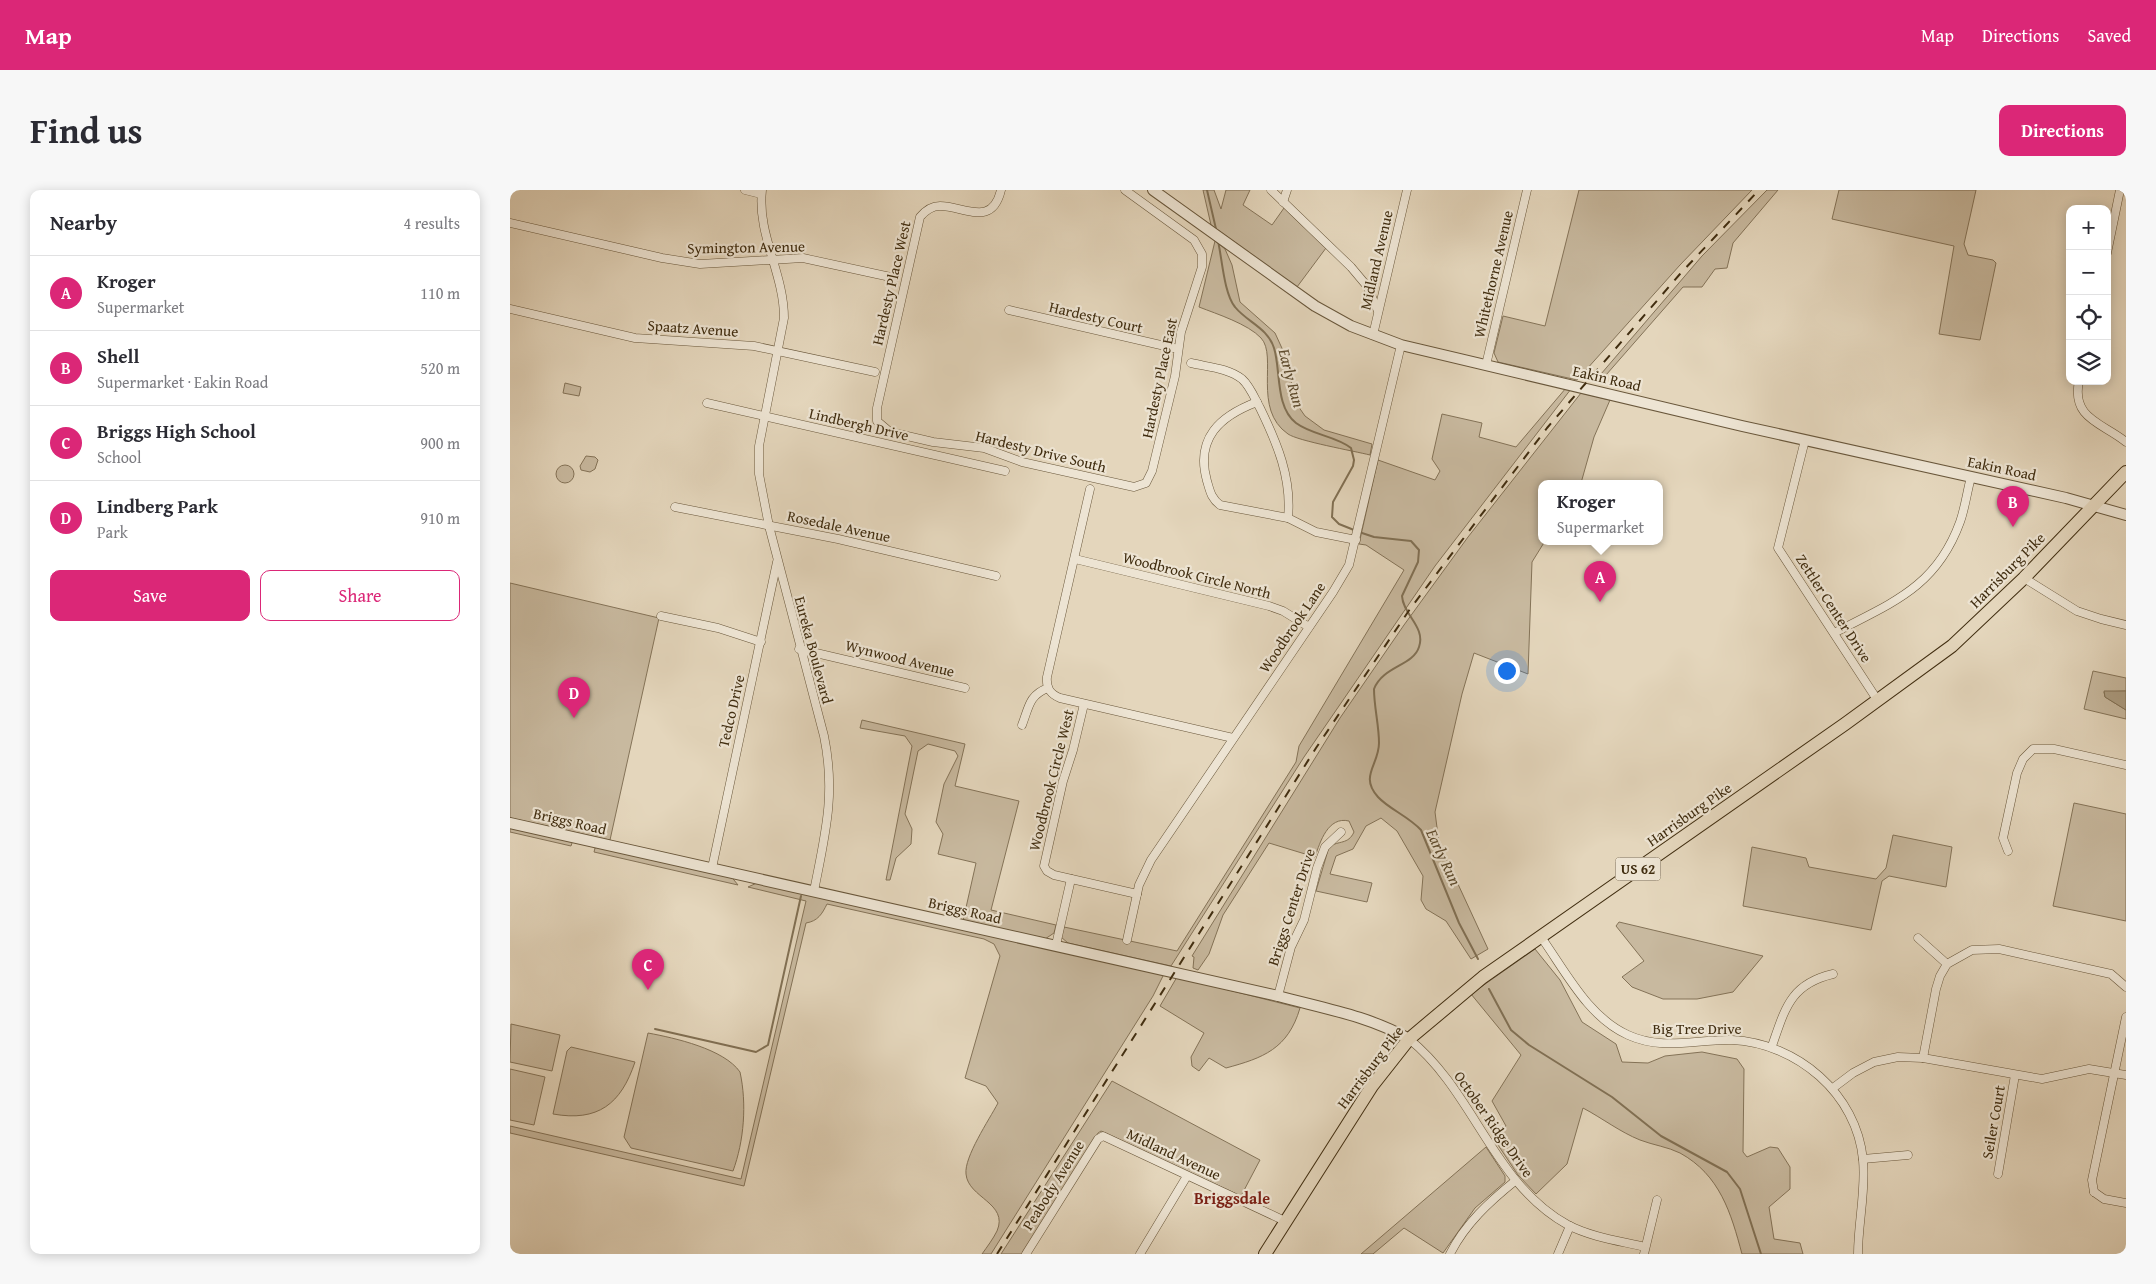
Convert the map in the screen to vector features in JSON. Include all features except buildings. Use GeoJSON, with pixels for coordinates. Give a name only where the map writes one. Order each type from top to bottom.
{"type":"FeatureCollection","features":[{"type":"Feature","properties":{"kind":"main road","name":"Harrisburg Pike"},"geometry":{"type":"LineString","coordinates":[[1265,1254],[1372,1086],[1409,1039],[1468,988],[1878,701],[1952,646],[2024,578],[2126,472]]}},
{"type":"Feature","properties":{"kind":"street"},"geometry":{"type":"LineString","coordinates":[[745,190],[762,192]]}},
{"type":"Feature","properties":{"kind":"street","name":"Hardesty Place West"},"geometry":{"type":"LineString","coordinates":[[877,421],[878,400],[920,217],[927,209],[940,206],[971,212],[982,212],[997,202],[1001,190]]}},
{"type":"Feature","properties":{"kind":"street","name":"Hardesty Place East"},"geometry":{"type":"LineString","coordinates":[[1125,190],[1188,235],[1199,246],[1202,254],[1202,268],[1180,332],[1175,376],[1157,453],[1149,480],[1143,485]]}},
{"type":"Feature","properties":{"kind":"street","name":"Eakin Road"},"geometry":{"type":"LineString","coordinates":[[1153,190],[1315,306],[1373,336],[1401,346],[2093,505],[2126,515]]}},
{"type":"Feature","properties":{"kind":"street"},"geometry":{"type":"LineString","coordinates":[[1271,190],[1351,267],[1367,286],[1378,311]]}},
{"type":"Feature","properties":{"kind":"street"},"geometry":{"type":"LineString","coordinates":[[1283,202],[1287,190]]}},
{"type":"Feature","properties":{"kind":"street","name":"Midland Avenue"},"geometry":{"type":"LineString","coordinates":[[1373,336],[1407,190]]}},
{"type":"Feature","properties":{"kind":"street","name":"Whitethorne Avenue"},"geometry":{"type":"LineString","coordinates":[[1486,365],[1526,190]]}},
{"type":"Feature","properties":{"kind":"street"},"geometry":{"type":"LineString","coordinates":[[2108,250],[2120,190]]}},
{"type":"Feature","properties":{"kind":"street","name":"Eureka Boulevard"},"geometry":{"type":"LineString","coordinates":[[762,192],[764,232],[784,304],[784,318],[758,460],[768,526],[799,649],[824,736],[830,770],[828,817],[814,891]]}},
{"type":"Feature","properties":{"kind":"street","name":"Symington Avenue"},"geometry":{"type":"LineString","coordinates":[[510,223],[662,258],[700,264],[803,258],[895,278]]}},
{"type":"Feature","properties":{"kind":"street","name":"Spaatz Avenue"},"geometry":{"type":"LineString","coordinates":[[510,310],[635,338],[718,342],[778,351],[875,372]]}},
{"type":"Feature","properties":{"kind":"street","name":"Hardesty Court"},"geometry":{"type":"LineString","coordinates":[[1008,310],[1178,350]]}},
{"type":"Feature","properties":{"kind":"street","name":"Woodbrook Lane"},"geometry":{"type":"LineString","coordinates":[[1127,940],[1137,894],[1144,872],[1151,860],[1342,579],[1349,565],[1401,346]]}},
{"type":"Feature","properties":{"kind":"street"},"geometry":{"type":"LineString","coordinates":[[1191,363],[1219,369],[1240,378],[1246,384],[1257,402],[1282,460],[1288,481],[1288,518]]}},
{"type":"Feature","properties":{"kind":"street"},"geometry":{"type":"LineString","coordinates":[[2079,385],[2078,402],[2083,413],[2126,442]]}},
{"type":"Feature","properties":{"kind":"street"},"geometry":{"type":"LineString","coordinates":[[1257,402],[1226,417],[1214,430],[1204,452],[1206,478],[1212,498],[1220,504],[1288,518],[1316,532],[1357,534]]}},
{"type":"Feature","properties":{"kind":"street","name":"Lindbergh Drive"},"geometry":{"type":"LineString","coordinates":[[707,403],[1004,472]]}},
{"type":"Feature","properties":{"kind":"street","name":"Hardesty Drive South"},"geometry":{"type":"LineString","coordinates":[[877,421],[890,432],[933,442],[984,448],[1022,462],[1134,488],[1143,485]]}},
{"type":"Feature","properties":{"kind":"street","name":"Zettler Center Drive"},"geometry":{"type":"LineString","coordinates":[[1805,440],[1778,548],[1878,701]]}},
{"type":"Feature","properties":{"kind":"street"},"geometry":{"type":"LineString","coordinates":[[1834,633],[1902,597],[1935,568],[1946,552],[1960,521],[1971,477]]}},
{"type":"Feature","properties":{"kind":"street"},"geometry":{"type":"LineString","coordinates":[[1022,725],[1032,696],[1048,688],[1047,677],[1090,489]]}},
{"type":"Feature","properties":{"kind":"street","name":"Rosedale Avenue"},"geometry":{"type":"LineString","coordinates":[[675,507],[857,543],[996,576]]}},
{"type":"Feature","properties":{"kind":"street","name":"Tedco Drive"},"geometry":{"type":"LineString","coordinates":[[712,868],[777,560]]}},
{"type":"Feature","properties":{"kind":"street","name":"Woodbrook Circle North"},"geometry":{"type":"LineString","coordinates":[[1075,560],[1269,606],[1283,610],[1309,626]]}},
{"type":"Feature","properties":{"kind":"street"},"geometry":{"type":"LineString","coordinates":[[2024,578],[2077,611],[2101,620],[2126,625]]}},
{"type":"Feature","properties":{"kind":"street"},"geometry":{"type":"LineString","coordinates":[[661,616],[718,628],[761,642]]}},
{"type":"Feature","properties":{"kind":"street","name":"Wynwood Avenue"},"geometry":{"type":"LineString","coordinates":[[799,649],[965,688]]}},
{"type":"Feature","properties":{"kind":"street","name":"Woodbrook Circle West"},"geometry":{"type":"LineString","coordinates":[[1048,688],[1056,696],[1084,704],[1063,781],[1044,864],[1049,873],[1071,879]]}},
{"type":"Feature","properties":{"kind":"street"},"geometry":{"type":"LineString","coordinates":[[1084,704],[1233,738]]}},
{"type":"Feature","properties":{"kind":"street"},"geometry":{"type":"LineString","coordinates":[[2008,851],[2003,838],[2017,773],[2023,759],[2035,746],[2126,765]]}},
{"type":"Feature","properties":{"kind":"street","name":"Briggs Road"},"geometry":{"type":"LineString","coordinates":[[510,823],[1278,996],[1358,1017],[1393,1030],[1409,1039]]}},
{"type":"Feature","properties":{"kind":"street","name":"Briggs Center Drive"},"geometry":{"type":"LineString","coordinates":[[1278,996],[1291,947],[1304,920],[1325,847],[1341,832]]}},
{"type":"Feature","properties":{"kind":"street"},"geometry":{"type":"LineString","coordinates":[[1056,946],[1071,879],[1137,894]]}},
{"type":"Feature","properties":{"kind":"street","name":"Big Tree Drive"},"geometry":{"type":"LineString","coordinates":[[1541,937],[1589,1005],[1607,1022],[1629,1036],[1666,1045],[1732,1040],[1772,1046],[1806,1064],[1833,1088],[1855,1125],[1863,1159],[1858,1254]]}},
{"type":"Feature","properties":{"kind":"street"},"geometry":{"type":"LineString","coordinates":[[1918,938],[1947,964]]}},
{"type":"Feature","properties":{"kind":"street"},"geometry":{"type":"LineString","coordinates":[[1923,1058],[1936,989],[1947,964],[1972,950],[1999,949],[2111,974],[2126,987]]}},
{"type":"Feature","properties":{"kind":"street"},"geometry":{"type":"LineString","coordinates":[[1772,1046],[1790,1000],[1815,978],[1833,974]]}},
{"type":"Feature","properties":{"kind":"street"},"geometry":{"type":"LineString","coordinates":[[2126,1017],[2092,1180],[2094,1192],[2104,1199],[2126,1203]]}},
{"type":"Feature","properties":{"kind":"street","name":"October Ridge Drive"},"geometry":{"type":"LineString","coordinates":[[1409,1039],[1422,1050],[1448,1080],[1515,1181],[1544,1210],[1570,1226],[1645,1250]]}},
{"type":"Feature","properties":{"kind":"street"},"geometry":{"type":"LineString","coordinates":[[1833,1088],[1853,1073],[1874,1062],[1898,1057],[1923,1058],[2015,1076],[2042,1078],[2089,1069],[2126,1074]]}},
{"type":"Feature","properties":{"kind":"street","name":"Seiler Court"},"geometry":{"type":"LineString","coordinates":[[1998,1174],[2015,1076]]}},
{"type":"Feature","properties":{"kind":"street","name":"Midland Avenue"},"geometry":{"type":"LineString","coordinates":[[1106,1137],[1285,1221]]}},
{"type":"Feature","properties":{"kind":"street","name":"Peabody Avenue"},"geometry":{"type":"LineString","coordinates":[[1026,1254],[1098,1139],[1106,1137]]}},
{"type":"Feature","properties":{"kind":"street"},"geometry":{"type":"LineString","coordinates":[[1863,1159],[1908,1155]]}},
{"type":"Feature","properties":{"kind":"street"},"geometry":{"type":"LineString","coordinates":[[1140,1254],[1187,1176]]}},
{"type":"Feature","properties":{"kind":"street"},"geometry":{"type":"LineString","coordinates":[[1450,1254],[1461,1235],[1482,1209],[1515,1181]]}},
{"type":"Feature","properties":{"kind":"street"},"geometry":{"type":"LineString","coordinates":[[2086,1197],[2094,1192]]}},
{"type":"Feature","properties":{"kind":"street"},"geometry":{"type":"LineString","coordinates":[[1645,1250],[1657,1200]]}},
{"type":"Feature","properties":{"kind":"street"},"geometry":{"type":"LineString","coordinates":[[1558,1254],[1570,1226]]}},
{"type":"Feature","properties":{"kind":"shaded area"},"geometry":{"type":"Polygon","coordinates":[[[1203,190],[1214,190],[1221,209],[1226,190],[1250,190],[1243,205],[1272,225],[1284,208],[1326,248],[1297,287],[1211,225],[1203,190]]]}},
{"type":"Feature","properties":{"kind":"shaded area"},"geometry":{"type":"Polygon","coordinates":[[[1579,190],[1752,190],[1680,265],[1577,380],[1498,362],[1494,353],[1503,316],[1545,326],[1579,190]]]}},
{"type":"Feature","properties":{"kind":"shaded area"},"geometry":{"type":"Polygon","coordinates":[[[1767,190],[1778,190],[1733,243],[1727,268],[1715,269],[1702,287],[1683,287],[1599,383],[1595,381],[1702,256],[1767,190]]]}},
{"type":"Feature","properties":{"kind":"shaded area"},"geometry":{"type":"Polygon","coordinates":[[[1839,190],[1976,190],[1964,244],[1968,255],[1993,260],[1996,263],[1980,340],[1939,334],[1954,246],[1832,219],[1839,190]]]}},
{"type":"Feature","properties":{"kind":"shaded area"},"geometry":{"type":"Polygon","coordinates":[[[1215,241],[1225,249],[1232,265],[1240,302],[1275,333],[1286,357],[1296,403],[1305,416],[1324,430],[1372,444],[1370,455],[1294,437],[1277,423],[1271,411],[1268,397],[1266,346],[1261,338],[1240,324],[1199,307],[1215,241]]]}},
{"type":"Feature","properties":{"kind":"shaded area"},"geometry":{"type":"Polygon","coordinates":[[[565,383],[581,387],[579,396],[563,393],[565,383]]]}},
{"type":"Feature","properties":{"kind":"shaded area"},"geometry":{"type":"Polygon","coordinates":[[[1566,388],[1571,389],[1435,566],[1304,757],[1171,966],[1068,943],[1061,937],[1064,927],[1177,951],[1296,762],[1299,746],[1404,570],[1366,545],[1359,544],[1378,460],[1435,480],[1440,471],[1432,459],[1442,414],[1482,423],[1479,437],[1516,447],[1566,388]]]}},
{"type":"Feature","properties":{"kind":"shaded area"},"geometry":{"type":"Polygon","coordinates":[[[1581,393],[1610,400],[1594,437],[1582,480],[1538,480],[1538,545],[1543,545],[1532,562],[1528,674],[1474,653],[1462,694],[1435,812],[1439,843],[1488,949],[1471,959],[1446,921],[1426,909],[1421,900],[1423,876],[1397,831],[1381,818],[1366,826],[1353,849],[1336,856],[1330,874],[1372,883],[1367,902],[1316,891],[1329,847],[1346,841],[1354,832],[1349,821],[1342,820],[1330,826],[1319,844],[1315,857],[1269,843],[1223,915],[1209,954],[1198,970],[1193,968],[1194,957],[1192,956],[1340,718],[1468,537],[1581,393]]]}},
{"type":"Feature","properties":{"kind":"shaded area"},"geometry":{"type":"Polygon","coordinates":[[[586,456],[595,457],[598,460],[595,469],[590,472],[581,470],[580,466],[586,456]]]}},
{"type":"Feature","properties":{"kind":"shaded area"},"geometry":{"type":"Polygon","coordinates":[[[565,465],[571,468],[574,474],[571,480],[565,483],[559,480],[556,474],[559,468],[565,465]]]}},
{"type":"Feature","properties":{"kind":"shaded area"},"geometry":{"type":"Polygon","coordinates":[[[510,583],[659,618],[610,840],[510,818],[510,583]]]}},
{"type":"Feature","properties":{"kind":"shaded area"},"geometry":{"type":"Polygon","coordinates":[[[2093,671],[2126,678],[2126,691],[2104,692],[2105,697],[2126,710],[2126,719],[2084,709],[2093,671]]]}},
{"type":"Feature","properties":{"kind":"shaded area"},"geometry":{"type":"Polygon","coordinates":[[[2104,691],[2126,691],[2126,710],[2105,697],[2104,691]]]}},
{"type":"Feature","properties":{"kind":"shaded area"},"geometry":{"type":"Polygon","coordinates":[[[862,720],[965,744],[955,786],[1019,801],[991,910],[1056,925],[1054,933],[1045,939],[963,921],[976,863],[938,854],[943,834],[936,822],[944,784],[958,756],[955,751],[928,744],[918,751],[905,814],[912,829],[911,844],[896,858],[890,880],[886,880],[912,746],[905,736],[860,728],[862,720]]]}},
{"type":"Feature","properties":{"kind":"shaded area"},"geometry":{"type":"Polygon","coordinates":[[[2074,803],[2126,814],[2126,921],[2053,906],[2074,803]]]}},
{"type":"Feature","properties":{"kind":"shaded area"},"geometry":{"type":"Polygon","coordinates":[[[510,826],[573,840],[571,846],[510,832],[510,826]]]}},
{"type":"Feature","properties":{"kind":"shaded area"},"geometry":{"type":"Polygon","coordinates":[[[1893,835],[1952,847],[1946,887],[1889,876],[1882,881],[1871,930],[1743,906],[1752,847],[1806,858],[1809,867],[1876,879],[1886,868],[1893,835]]]}},
{"type":"Feature","properties":{"kind":"shaded area"},"geometry":{"type":"Polygon","coordinates":[[[601,846],[730,875],[738,885],[594,852],[595,848],[601,846]]]}},
{"type":"Feature","properties":{"kind":"shaded area"},"geometry":{"type":"Polygon","coordinates":[[[759,882],[1164,974],[1153,996],[991,1254],[982,1254],[997,1231],[999,1221],[997,1214],[993,1207],[973,1189],[968,1182],[966,1174],[966,1167],[973,1149],[998,1103],[986,1086],[965,1078],[1000,956],[994,944],[984,939],[827,904],[814,921],[806,923],[744,1186],[510,1133],[510,1126],[741,1179],[806,901],[748,887],[759,882]]]}},
{"type":"Feature","properties":{"kind":"shaded area"},"geometry":{"type":"Polygon","coordinates":[[[1619,922],[1763,956],[1733,992],[1697,999],[1663,999],[1632,987],[1622,977],[1644,961],[1616,926],[1619,922]]]}},
{"type":"Feature","properties":{"kind":"shaded area"},"geometry":{"type":"Polygon","coordinates":[[[1535,949],[1560,980],[1582,1022],[1616,1044],[1622,1062],[1648,1063],[1665,1056],[1702,1052],[1737,1059],[1744,1069],[1743,1152],[1747,1157],[1770,1147],[1778,1148],[1790,1167],[1790,1189],[1769,1207],[1774,1239],[1800,1243],[1803,1254],[1742,1254],[1722,1196],[1705,1172],[1680,1153],[1633,1137],[1583,1108],[1567,1164],[1536,1194],[1518,1175],[1496,1142],[1499,1141],[1495,1133],[1506,1126],[1492,1101],[1521,1055],[1471,994],[1535,949]]]}},
{"type":"Feature","properties":{"kind":"shaded area"},"geometry":{"type":"Polygon","coordinates":[[[1177,977],[1300,1008],[1289,1033],[1272,1050],[1251,1060],[1226,1068],[1209,1058],[1199,1071],[1192,1066],[1191,1057],[1204,1033],[1160,1006],[1177,977]]]}},
{"type":"Feature","properties":{"kind":"shaded area"},"geometry":{"type":"Polygon","coordinates":[[[511,1024],[560,1035],[552,1071],[510,1062],[511,1024]]]}},
{"type":"Feature","properties":{"kind":"shaded area"},"geometry":{"type":"Polygon","coordinates":[[[648,1033],[685,1041],[711,1051],[733,1064],[740,1072],[744,1109],[740,1147],[733,1171],[631,1148],[624,1137],[648,1033]]]}},
{"type":"Feature","properties":{"kind":"shaded area"},"geometry":{"type":"Polygon","coordinates":[[[571,1047],[635,1062],[623,1089],[606,1107],[583,1115],[553,1114],[567,1051],[571,1047]]]}},
{"type":"Feature","properties":{"kind":"shaded area"},"geometry":{"type":"Polygon","coordinates":[[[510,1069],[545,1077],[534,1125],[510,1120],[510,1069]]]}},
{"type":"Feature","properties":{"kind":"shaded area"},"geometry":{"type":"Polygon","coordinates":[[[1112,1081],[1260,1160],[1241,1196],[1101,1131],[1022,1254],[1001,1254],[1112,1081]]]}},
{"type":"Feature","properties":{"kind":"shaded area"},"geometry":{"type":"Polygon","coordinates":[[[1486,1147],[1505,1176],[1505,1182],[1475,1208],[1443,1253],[1404,1228],[1373,1254],[1361,1254],[1486,1147]]]}},
{"type":"Feature","properties":{"kind":"waterway","name":"Early Run"},"geometry":{"type":"LineString","coordinates":[[1207,190],[1216,229]]}},
{"type":"Feature","properties":{"kind":"waterway","name":"Early Run"},"geometry":{"type":"LineString","coordinates":[[1218,241],[1231,301],[1240,312],[1267,335],[1274,348],[1282,398],[1289,416],[1302,427],[1351,448],[1354,460],[1353,466],[1333,502],[1332,517],[1339,524],[1354,530]]}},
{"type":"Feature","properties":{"kind":"waterway","name":"Early Run"},"geometry":{"type":"LineString","coordinates":[[1359,532],[1374,537],[1411,541],[1419,550],[1418,562],[1402,596],[1403,603],[1417,627],[1420,640],[1419,647],[1411,658],[1384,675],[1374,689],[1379,743],[1371,770],[1370,783],[1382,801],[1421,830],[1459,923],[1478,959]]}},
{"type":"Feature","properties":{"kind":"waterway"},"geometry":{"type":"LineString","coordinates":[[655,1029],[756,1052],[768,1045],[801,896]]}},
{"type":"Feature","properties":{"kind":"waterway","name":"Early Run"},"geometry":{"type":"LineString","coordinates":[[1489,989],[1511,1030],[1529,1045],[1612,1097],[1661,1136],[1727,1172],[1740,1189],[1761,1254]]}},
{"type":"Feature","properties":{"kind":"railway"},"geometry":{"type":"LineString","coordinates":[[997,1254],[1316,748],[1410,609],[1547,428],[1680,274],[1759,190]]}},
{"type":"Feature","properties":{"kind":"place","name":"Shell"},"geometry":{"type":"Point","coordinates":[2013,527]}},
{"type":"Feature","properties":{"kind":"place","name":"Kroger"},"geometry":{"type":"Point","coordinates":[1600,602]}},
{"type":"Feature","properties":{"kind":"place","name":"Lindberg Park"},"geometry":{"type":"Point","coordinates":[574,718]}},
{"type":"Feature","properties":{"kind":"place","name":"Briggs High School"},"geometry":{"type":"Point","coordinates":[648,990]}},
{"type":"Feature","properties":{"kind":"district","name":"Briggsdale"},"geometry":{"type":"Point","coordinates":[1232,1198]}}]}
